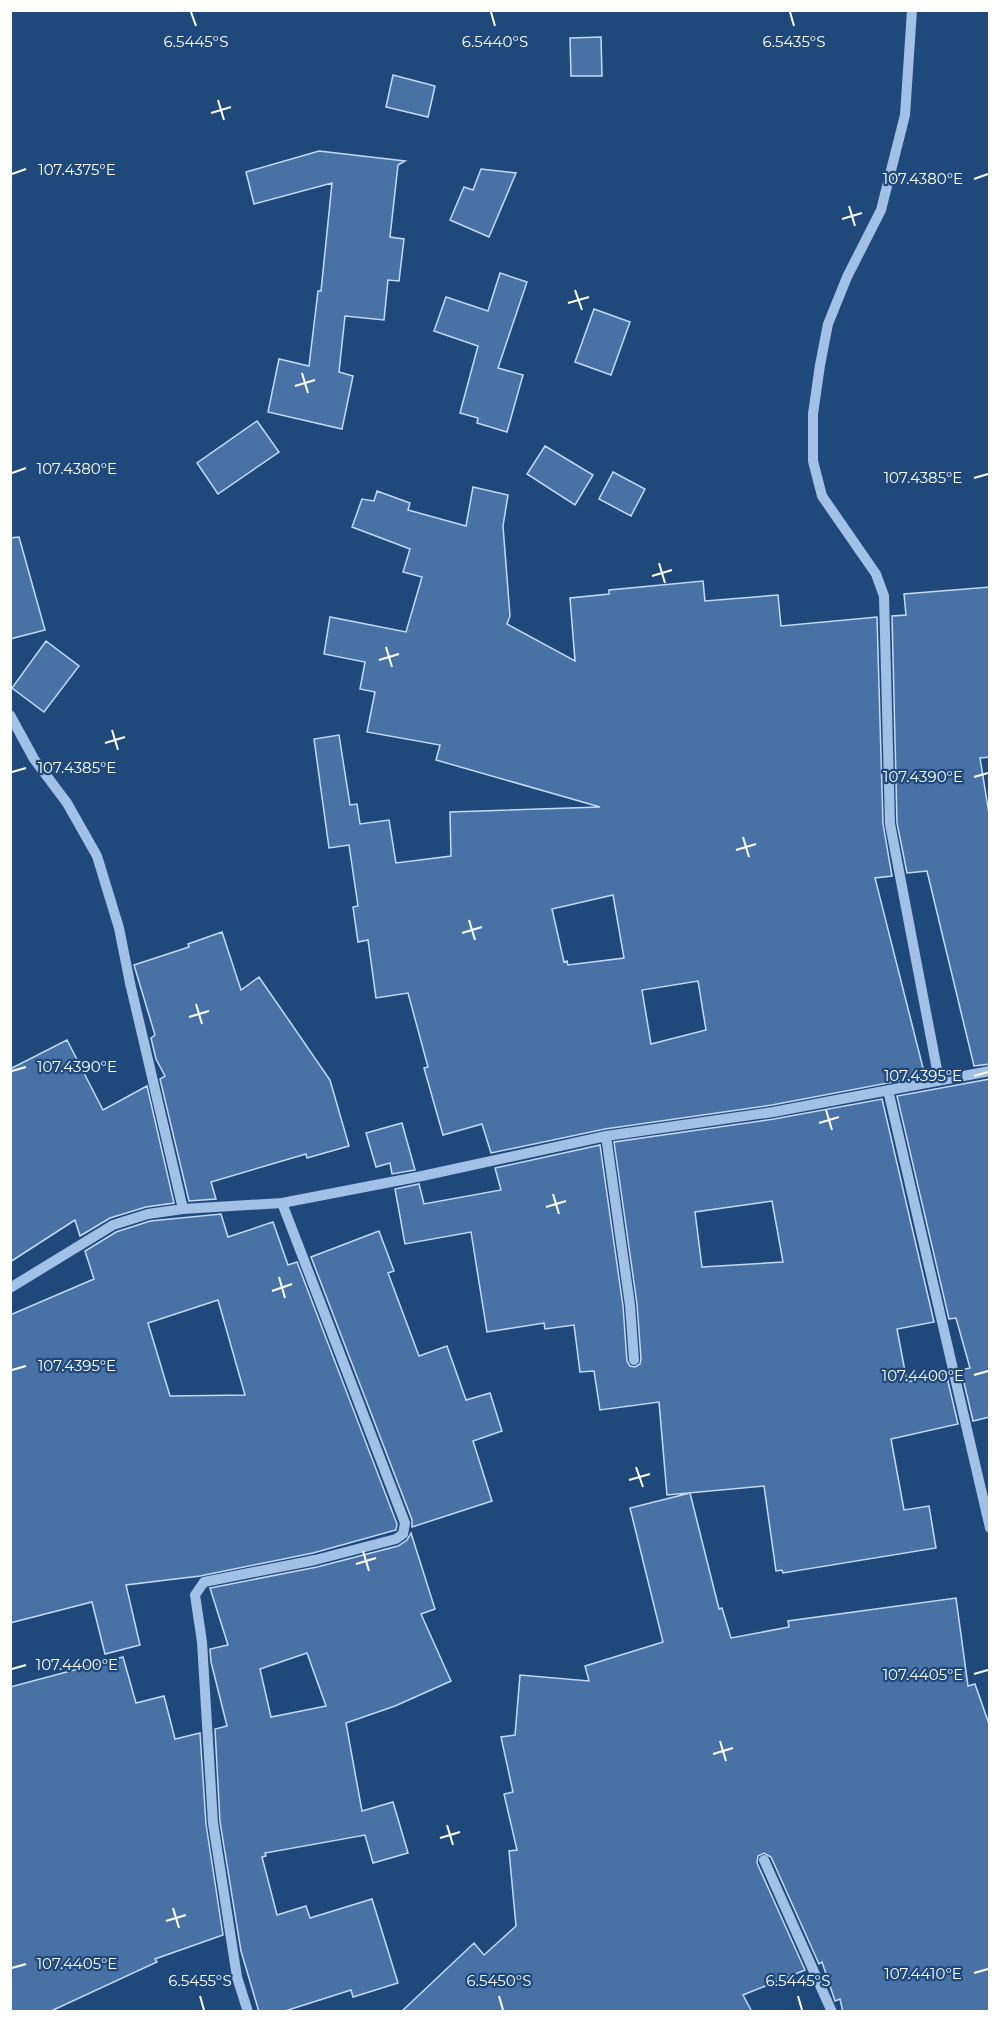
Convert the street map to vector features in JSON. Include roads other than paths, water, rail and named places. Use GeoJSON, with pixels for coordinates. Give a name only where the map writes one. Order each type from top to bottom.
{"type":"FeatureCollection","features":[{"type":"Feature","properties":{"kind":"street"},"geometry":{"type":"LineString","coordinates":[[912,10],[905,115],[881,210],[847,277],[828,324],[813,414],[813,461],[822,496],[876,574],[884,596],[890,824],[939,1080]]}},
{"type":"Feature","properties":{"kind":"street"},"geometry":{"type":"LineString","coordinates":[[10,715],[34,759],[67,803],[97,856],[119,928],[183,1209]]}},
{"type":"Feature","properties":{"kind":"street"},"geometry":{"type":"LineString","coordinates":[[10,1288],[112,1225],[148,1214],[183,1209],[282,1203],[422,1176],[606,1136],[773,1113],[990,1071]]}},
{"type":"Feature","properties":{"kind":"street"},"geometry":{"type":"LineString","coordinates":[[888,1090],[990,1528]]}},
{"type":"Feature","properties":{"kind":"street"},"geometry":{"type":"LineString","coordinates":[[606,1136],[630,1305],[634,1360]]}},
{"type":"Feature","properties":{"kind":"street"},"geometry":{"type":"LineString","coordinates":[[248,2012],[237,1977],[213,1822],[202,1642],[195,1595],[204,1582],[315,1560],[396,1539],[403,1534],[405,1523],[282,1203]]}},
{"type":"Feature","properties":{"kind":"street"},"geometry":{"type":"LineString","coordinates":[[764,1860],[832,2012]]}}]}
